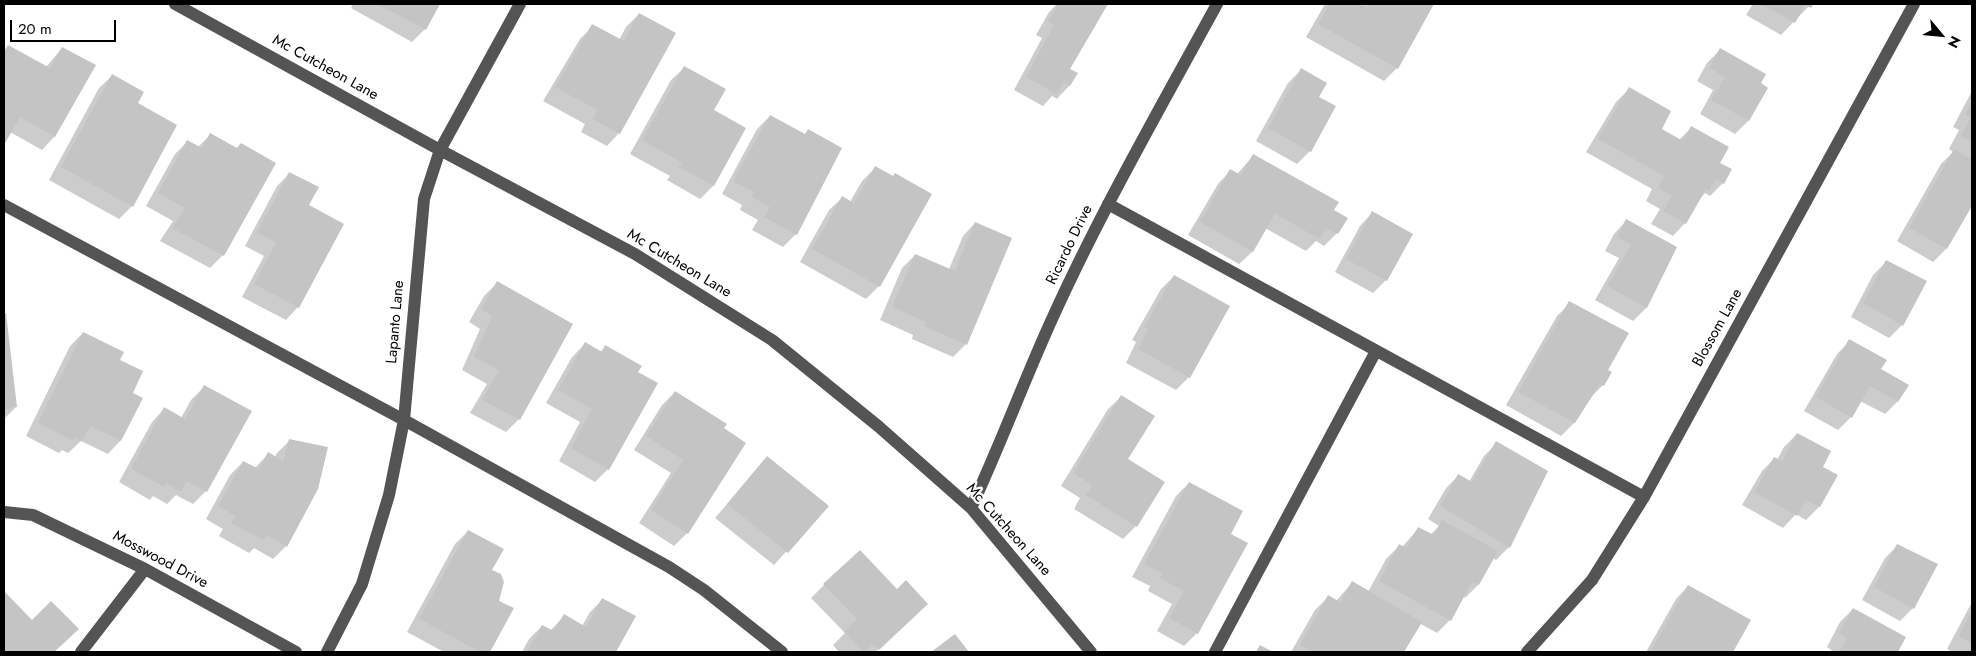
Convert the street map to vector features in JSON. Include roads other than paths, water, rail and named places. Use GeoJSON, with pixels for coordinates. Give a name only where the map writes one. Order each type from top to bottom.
{"type":"FeatureCollection","features":[{"type":"Feature","properties":{"kind":"street","name":"Mc Cutcheon Lane"},"geometry":{"type":"LineString","coordinates":[[175,4],[440,150],[635,254],[772,340],[878,426],[971,508],[1091,652]]}},
{"type":"Feature","properties":{"kind":"street","name":"Lapanto Lane"},"geometry":{"type":"LineString","coordinates":[[327,652],[362,584],[388,495],[404,420],[424,199],[440,150],[520,4]]}},
{"type":"Feature","properties":{"kind":"street","name":"Ricardo Drive"},"geometry":{"type":"LineString","coordinates":[[971,508],[1000,444],[1044,337],[1108,204],[1217,4]]}},
{"type":"Feature","properties":{"kind":"street","name":"Blossom Lane"},"geometry":{"type":"LineString","coordinates":[[1527,652],[1592,580],[1644,497],[1914,4]]}},
{"type":"Feature","properties":{"kind":"street"},"geometry":{"type":"LineString","coordinates":[[1108,204],[1644,497]]}},
{"type":"Feature","properties":{"kind":"street"},"geometry":{"type":"LineString","coordinates":[[4,205],[404,420],[669,567],[704,590],[782,652]]}},
{"type":"Feature","properties":{"kind":"street"},"geometry":{"type":"LineString","coordinates":[[1215,652],[1376,351]]}},
{"type":"Feature","properties":{"kind":"street","name":"Mosswood Drive"},"geometry":{"type":"LineString","coordinates":[[4,512],[33,515],[145,569],[296,652]]}},
{"type":"Feature","properties":{"kind":"street"},"geometry":{"type":"LineString","coordinates":[[81,652],[145,569]]}}]}
